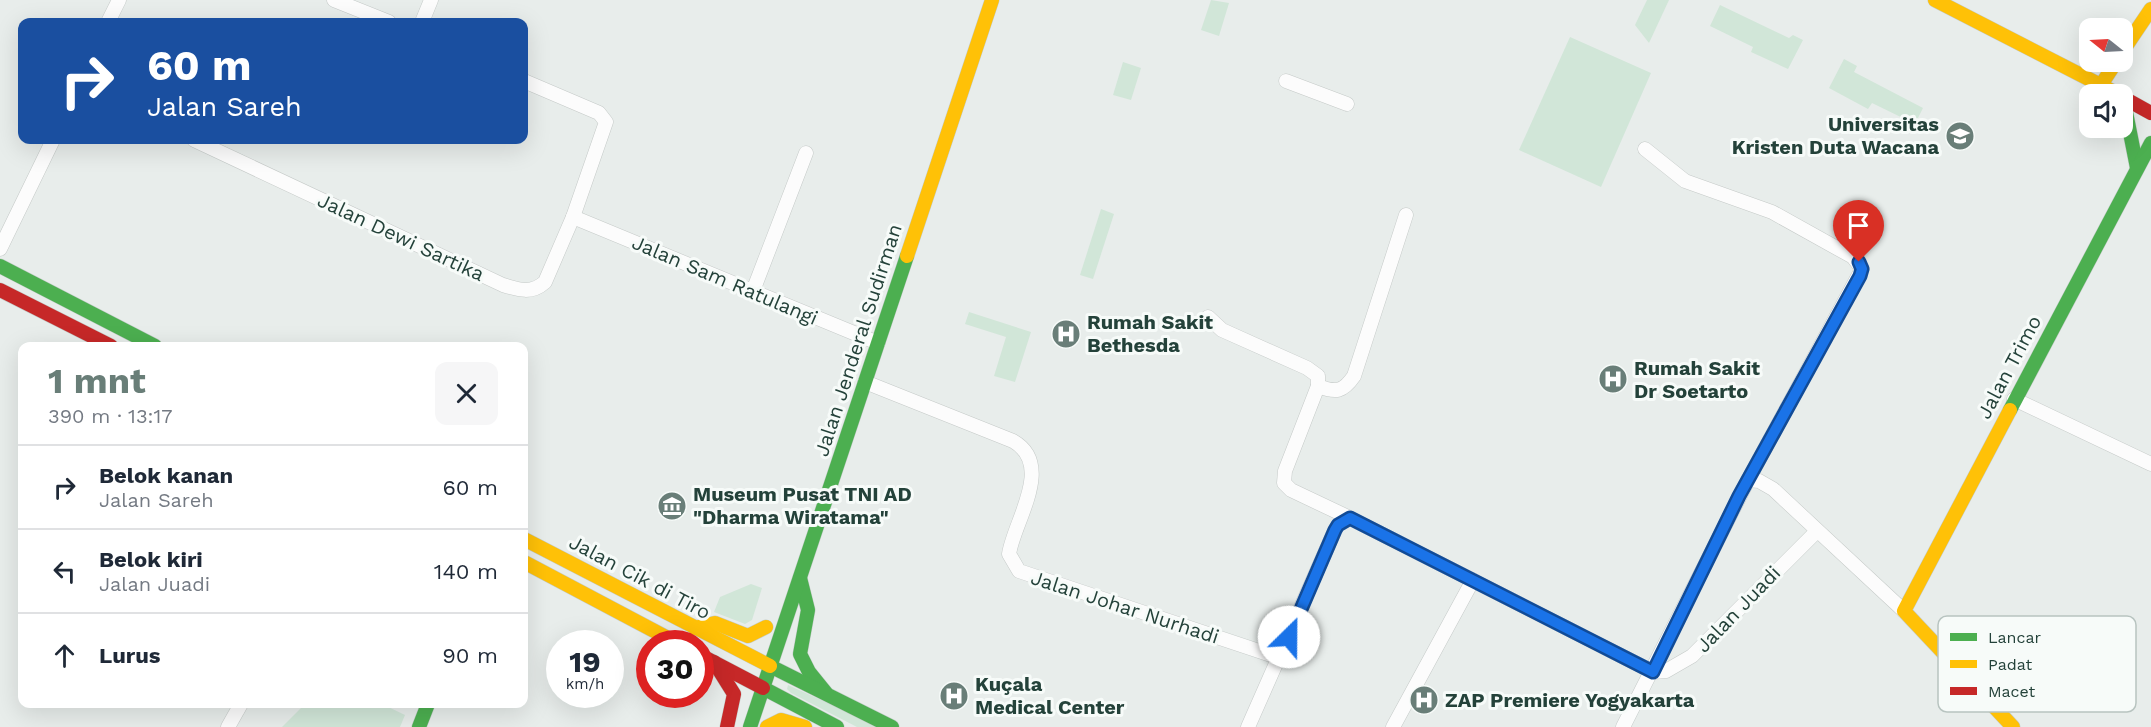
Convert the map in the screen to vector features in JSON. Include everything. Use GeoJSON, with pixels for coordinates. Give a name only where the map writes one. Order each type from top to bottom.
{"type":"FeatureCollection","features":[{"type":"Feature","properties":{"kind":"main road","name":"Jalan Jenderal Sudirman"},"geometry":{"type":"LineString","coordinates":[[750,727],[992,0]]}},
{"type":"Feature","properties":{"kind":"main road"},"geometry":{"type":"LineString","coordinates":[[1935,0],[2099,84]]}},
{"type":"Feature","properties":{"kind":"main road"},"geometry":{"type":"LineString","coordinates":[[2133,36],[2151,9]]}},
{"type":"Feature","properties":{"kind":"main road"},"geometry":{"type":"LineString","coordinates":[[2133,102],[2151,112]]}},
{"type":"Feature","properties":{"kind":"main road"},"geometry":{"type":"LineString","coordinates":[[2131,138],[2137,168]]}},
{"type":"Feature","properties":{"kind":"main road","name":"Jalan Trimo"},"geometry":{"type":"LineString","coordinates":[[1904,611],[2151,143]]}},
{"type":"Feature","properties":{"kind":"main road"},"geometry":{"type":"LineString","coordinates":[[0,266],[146,342]]}},
{"type":"Feature","properties":{"kind":"main road"},"geometry":{"type":"LineString","coordinates":[[0,290],[103,342]]}},
{"type":"Feature","properties":{"kind":"main road","name":"Jalan Cik di Tiro"},"geometry":{"type":"LineString","coordinates":[[528,541],[892,727]]}},
{"type":"Feature","properties":{"kind":"main road","name":"Jalan Cik di Tiro"},"geometry":{"type":"LineString","coordinates":[[528,564],[653,630]]}},
{"type":"Feature","properties":{"kind":"main road"},"geometry":{"type":"LineString","coordinates":[[800,578],[808,610],[800,654],[809,672],[826,693]]}},
{"type":"Feature","properties":{"kind":"main road"},"geometry":{"type":"LineString","coordinates":[[1904,611],[1938,647]]}},
{"type":"Feature","properties":{"kind":"main road"},"geometry":{"type":"LineString","coordinates":[[695,628],[716,623],[748,636],[766,627]]}},
{"type":"Feature","properties":{"kind":"main road"},"geometry":{"type":"LineString","coordinates":[[714,662],[837,727]]}},
{"type":"Feature","properties":{"kind":"main road"},"geometry":{"type":"LineString","coordinates":[[714,662],[734,694],[727,727]]}},
{"type":"Feature","properties":{"kind":"main road"},"geometry":{"type":"LineString","coordinates":[[419,727],[426,708]]}},
{"type":"Feature","properties":{"kind":"main road"},"geometry":{"type":"LineString","coordinates":[[1999,712],[2013,727]]}},
{"type":"Feature","properties":{"kind":"main road"},"geometry":{"type":"LineString","coordinates":[[768,727],[781,720],[805,727]]}},
{"type":"Feature","properties":{"kind":"street"},"geometry":{"type":"LineString","coordinates":[[110,18],[119,0]]}},
{"type":"Feature","properties":{"kind":"street"},"geometry":{"type":"LineString","coordinates":[[334,0],[379,18]]}},
{"type":"Feature","properties":{"kind":"street"},"geometry":{"type":"LineString","coordinates":[[424,18],[432,0]]}},
{"type":"Feature","properties":{"kind":"street"},"geometry":{"type":"LineString","coordinates":[[1286,81],[1347,104]]}},
{"type":"Feature","properties":{"kind":"street","name":"Jalan Dewi Sartika"},"geometry":{"type":"LineString","coordinates":[[203,144],[515,289],[538,289],[545,282],[573,217],[606,122],[599,113],[528,83]]}},
{"type":"Feature","properties":{"kind":"street"},"geometry":{"type":"LineString","coordinates":[[0,249],[51,144]]}},
{"type":"Feature","properties":{"kind":"street","name":"Jalan Juadi"},"geometry":{"type":"LineString","coordinates":[[1623,727],[1653,672],[1748,480],[1862,269],[1853,257],[1772,212],[1684,181],[1645,149]]}},
{"type":"Feature","properties":{"kind":"street"},"geometry":{"type":"LineString","coordinates":[[753,291],[806,153]]}},
{"type":"Feature","properties":{"kind":"street"},"geometry":{"type":"LineString","coordinates":[[1318,386],[1338,391],[1346,388],[1354,376],[1406,215]]}},
{"type":"Feature","properties":{"kind":"street","name":"Jalan Sam Ratulangi"},"geometry":{"type":"LineString","coordinates":[[573,217],[878,343]]}},
{"type":"Feature","properties":{"kind":"street"},"geometry":{"type":"LineString","coordinates":[[1208,316],[1212,324],[1222,330],[1307,368],[1318,376],[1318,386],[1285,471],[1284,483],[1291,490],[1653,672]]}},
{"type":"Feature","properties":{"kind":"street","name":"Jalan Johar Nurhadi"},"geometry":{"type":"LineString","coordinates":[[865,382],[1013,441],[1023,448],[1031,465],[1031,486],[1009,554],[1018,572],[1280,658]]}},
{"type":"Feature","properties":{"kind":"street"},"geometry":{"type":"LineString","coordinates":[[2014,399],[2151,464]]}},
{"type":"Feature","properties":{"kind":"street"},"geometry":{"type":"LineString","coordinates":[[1748,480],[1759,481],[1773,489],[1904,611]]}},
{"type":"Feature","properties":{"kind":"street"},"geometry":{"type":"LineString","coordinates":[[1248,727],[1335,530],[1338,525],[1350,518]]}},
{"type":"Feature","properties":{"kind":"street","name":"Jalan Juadi"},"geometry":{"type":"LineString","coordinates":[[1653,672],[1678,666],[1692,656],[1816,531]]}},
{"type":"Feature","properties":{"kind":"street"},"geometry":{"type":"LineString","coordinates":[[1394,727],[1473,580]]}},
{"type":"Feature","properties":{"kind":"street"},"geometry":{"type":"LineString","coordinates":[[228,727],[239,708]]}},
{"type":"Feature","properties":{"kind":"green space"},"geometry":{"type":"Polygon","coordinates":[[[1211,0],[1229,3],[1219,36],[1201,30],[1211,0]]]}},
{"type":"Feature","properties":{"kind":"green space"},"geometry":{"type":"Polygon","coordinates":[[[1647,0],[1669,0],[1649,43],[1635,25],[1647,0]]]}},
{"type":"Feature","properties":{"kind":"green space"},"geometry":{"type":"Polygon","coordinates":[[[1720,5],[1789,38],[1793,35],[1803,40],[1788,69],[1751,52],[1753,47],[1710,26],[1720,5]]]}},
{"type":"Feature","properties":{"kind":"green space"},"geometry":{"type":"Polygon","coordinates":[[[1570,37],[1651,73],[1601,187],[1519,150],[1570,37]]]}},
{"type":"Feature","properties":{"kind":"green space"},"geometry":{"type":"Polygon","coordinates":[[[1844,59],[1857,66],[1854,72],[1923,108],[1915,124],[1872,103],[1868,109],[1829,88],[1844,59]]]}},
{"type":"Feature","properties":{"kind":"green space"},"geometry":{"type":"Polygon","coordinates":[[[1123,62],[1141,68],[1131,100],[1113,95],[1123,62]]]}},
{"type":"Feature","properties":{"kind":"green space"},"geometry":{"type":"Polygon","coordinates":[[[1101,209],[1114,214],[1093,279],[1080,275],[1101,209]]]}},
{"type":"Feature","properties":{"kind":"green space"},"geometry":{"type":"Polygon","coordinates":[[[969,312],[1031,332],[1015,382],[994,376],[1006,337],[965,324],[969,312]]]}},
{"type":"Feature","properties":{"kind":"green space"},"geometry":{"type":"Polygon","coordinates":[[[751,584],[762,588],[752,620],[745,624],[714,612],[720,597],[751,584]]]}},
{"type":"Feature","properties":{"kind":"green space"},"geometry":{"type":"Polygon","coordinates":[[[788,685],[881,727],[857,727],[791,693],[787,689],[788,685]]]}},
{"type":"Feature","properties":{"kind":"green space"},"geometry":{"type":"Polygon","coordinates":[[[301,708],[390,708],[405,715],[400,727],[282,727],[301,708]]]}},
{"type":"Feature","properties":{"kind":"traffic: fast"},"geometry":{"type":"LineString","coordinates":[[2131,138],[2137,168]]}},
{"type":"Feature","properties":{"kind":"traffic: fast"},"geometry":{"type":"LineString","coordinates":[[2010,410],[2151,143]]}},
{"type":"Feature","properties":{"kind":"traffic: fast"},"geometry":{"type":"LineString","coordinates":[[750,727],[907,256]]}},
{"type":"Feature","properties":{"kind":"traffic: fast"},"geometry":{"type":"LineString","coordinates":[[0,266],[147,342]]}},
{"type":"Feature","properties":{"kind":"traffic: fast"},"geometry":{"type":"LineString","coordinates":[[800,578],[808,610],[800,654],[809,672],[826,693]]}},
{"type":"Feature","properties":{"kind":"traffic: fast"},"geometry":{"type":"LineString","coordinates":[[770,666],[892,727]]}},
{"type":"Feature","properties":{"kind":"traffic: fast"},"geometry":{"type":"LineString","coordinates":[[763,688],[837,727]]}},
{"type":"Feature","properties":{"kind":"traffic: fast"},"geometry":{"type":"LineString","coordinates":[[419,727],[426,708]]}},
{"type":"Feature","properties":{"kind":"traffic: slow"},"geometry":{"type":"LineString","coordinates":[[907,256],[992,0]]}},
{"type":"Feature","properties":{"kind":"traffic: slow"},"geometry":{"type":"LineString","coordinates":[[1935,0],[2099,84]]}},
{"type":"Feature","properties":{"kind":"traffic: slow"},"geometry":{"type":"LineString","coordinates":[[2133,36],[2151,9]]}},
{"type":"Feature","properties":{"kind":"traffic: slow"},"geometry":{"type":"LineString","coordinates":[[2102,84],[2109,72]]}},
{"type":"Feature","properties":{"kind":"traffic: slow"},"geometry":{"type":"LineString","coordinates":[[1938,647],[1904,611],[2010,410]]}},
{"type":"Feature","properties":{"kind":"traffic: slow"},"geometry":{"type":"LineString","coordinates":[[528,541],[770,666]]}},
{"type":"Feature","properties":{"kind":"traffic: slow"},"geometry":{"type":"LineString","coordinates":[[528,564],[653,630]]}},
{"type":"Feature","properties":{"kind":"traffic: slow"},"geometry":{"type":"LineString","coordinates":[[695,628],[715,623],[748,636],[766,627]]}},
{"type":"Feature","properties":{"kind":"traffic: slow"},"geometry":{"type":"LineString","coordinates":[[1999,712],[2013,727]]}},
{"type":"Feature","properties":{"kind":"traffic: slow"},"geometry":{"type":"LineString","coordinates":[[767,727],[781,720],[805,727]]}},
{"type":"Feature","properties":{"kind":"traffic: jam"},"geometry":{"type":"LineString","coordinates":[[2133,103],[2151,113]]}},
{"type":"Feature","properties":{"kind":"traffic: jam"},"geometry":{"type":"LineString","coordinates":[[0,290],[103,342]]}},
{"type":"Feature","properties":{"kind":"traffic: jam"},"geometry":{"type":"LineString","coordinates":[[714,662],[763,688]]}},
{"type":"Feature","properties":{"kind":"traffic: jam"},"geometry":{"type":"LineString","coordinates":[[714,662],[734,694],[727,727]]}},
{"type":"Feature","properties":{"kind":"place","name":"Universitas Kristen Duta Wacana"},"geometry":{"type":"Point","coordinates":[1960,136]}},
{"type":"Feature","properties":{"kind":"place","name":"Rumah Sakit Bethesda"},"geometry":{"type":"Point","coordinates":[1066,334]}},
{"type":"Feature","properties":{"kind":"place","name":"Rumah Sakit Dr Soetarto"},"geometry":{"type":"Point","coordinates":[1613,379]}},
{"type":"Feature","properties":{"kind":"place","name":"Museum Pusat TNI AD \"Dharma Wiratama\""},"geometry":{"type":"Point","coordinates":[672,506]}},
{"type":"Feature","properties":{"kind":"place","name":"Kuçala Medical Center"},"geometry":{"type":"Point","coordinates":[954,696]}},
{"type":"Feature","properties":{"kind":"place","name":"ZAP Premiere Yogyakarta"},"geometry":{"type":"Point","coordinates":[1424,700]}},
{"type":"Feature","properties":{"kind":"route"},"geometry":{"type":"LineString","coordinates":[[1289,637],[1335,530],[1338,525],[1350,518],[1653,672],[1739,496],[1860,276],[1862,269],[1859,262]]}}]}
